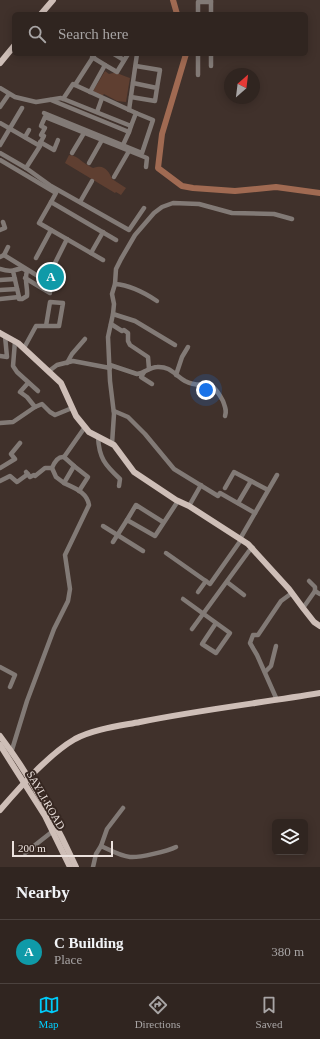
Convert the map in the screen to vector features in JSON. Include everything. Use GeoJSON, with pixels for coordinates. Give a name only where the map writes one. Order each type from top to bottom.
{"type":"FeatureCollection","features":[{"type":"Feature","properties":{"kind":"main road"},"geometry":{"type":"LineString","coordinates":[[43,12],[53,0]]}},
{"type":"Feature","properties":{"kind":"main road"},"geometry":{"type":"LineString","coordinates":[[0,63],[12,48]]}},
{"type":"Feature","properties":{"kind":"main road"},"geometry":{"type":"LineString","coordinates":[[3,337],[15,341],[49,371],[60,383],[76,416],[89,432],[114,445],[134,472],[253,548],[292,593],[314,622],[320,626]]}},
{"type":"Feature","properties":{"kind":"main road"},"geometry":{"type":"LineString","coordinates":[[0,810],[27,780],[60,749],[76,738],[103,729],[160,718],[320,693]]}},
{"type":"Feature","properties":{"kind":"main road"},"geometry":{"type":"LineString","coordinates":[[0,736],[10,755]]}},
{"type":"Feature","properties":{"kind":"main road","name":"SAYLI ROAD"},"geometry":{"type":"LineString","coordinates":[[0,745],[10,755],[27,780],[70,867]]}},
{"type":"Feature","properties":{"kind":"main road"},"geometry":{"type":"LineString","coordinates":[[27,780],[57,827],[76,867]]}},
{"type":"Feature","properties":{"kind":"street"},"geometry":{"type":"LineString","coordinates":[[198,12],[198,2],[211,1],[211,12]]}},
{"type":"Feature","properties":{"kind":"street"},"geometry":{"type":"LineString","coordinates":[[64,99],[73,84],[75,85],[94,56],[117,72],[127,56]]}},
{"type":"Feature","properties":{"kind":"street"},"geometry":{"type":"LineString","coordinates":[[117,56],[124,60]]}},
{"type":"Feature","properties":{"kind":"street"},"geometry":{"type":"LineString","coordinates":[[129,110],[138,56]]}},
{"type":"Feature","properties":{"kind":"street"},"geometry":{"type":"LineString","coordinates":[[198,56],[198,76]]}},
{"type":"Feature","properties":{"kind":"street"},"geometry":{"type":"LineString","coordinates":[[211,56],[211,66]]}},
{"type":"Feature","properties":{"kind":"street"},"geometry":{"type":"LineString","coordinates":[[90,92],[105,65]]}},
{"type":"Feature","properties":{"kind":"street"},"geometry":{"type":"LineString","coordinates":[[131,97],[155,101],[160,70],[136,66]]}},
{"type":"Feature","properties":{"kind":"street"},"geometry":{"type":"LineString","coordinates":[[133,83],[157,88]]}},
{"type":"Feature","properties":{"kind":"street"},"geometry":{"type":"LineString","coordinates":[[44,112],[142,153],[153,120],[75,85]]}},
{"type":"Feature","properties":{"kind":"street"},"geometry":{"type":"LineString","coordinates":[[0,88],[14,97],[36,102],[64,99],[131,126]]}},
{"type":"Feature","properties":{"kind":"street"},"geometry":{"type":"LineString","coordinates":[[0,107],[9,94]]}},
{"type":"Feature","properties":{"kind":"street"},"geometry":{"type":"LineString","coordinates":[[97,112],[102,98]]}},
{"type":"Feature","properties":{"kind":"street"},"geometry":{"type":"LineString","coordinates":[[50,100],[128,132]]}},
{"type":"Feature","properties":{"kind":"street"},"geometry":{"type":"LineString","coordinates":[[0,145],[22,108]]}},
{"type":"Feature","properties":{"kind":"street"},"geometry":{"type":"LineString","coordinates":[[123,145],[136,113]]}},
{"type":"Feature","properties":{"kind":"street"},"geometry":{"type":"LineString","coordinates":[[26,168],[40,146],[39,144],[44,136],[41,135],[45,128],[41,126],[45,117],[147,158],[146,167]]}},
{"type":"Feature","properties":{"kind":"street"},"geometry":{"type":"LineString","coordinates":[[0,123],[25,137],[54,150],[58,140]]}},
{"type":"Feature","properties":{"kind":"street"},"geometry":{"type":"LineString","coordinates":[[25,137],[29,130]]}},
{"type":"Feature","properties":{"kind":"street"},"geometry":{"type":"LineString","coordinates":[[72,153],[84,133]]}},
{"type":"Feature","properties":{"kind":"street"},"geometry":{"type":"LineString","coordinates":[[89,163],[102,140]]}},
{"type":"Feature","properties":{"kind":"street"},"geometry":{"type":"LineString","coordinates":[[114,177],[129,151]]}},
{"type":"Feature","properties":{"kind":"street"},"geometry":{"type":"LineString","coordinates":[[0,153],[26,168],[51,186],[129,230],[144,208]]}},
{"type":"Feature","properties":{"kind":"street"},"geometry":{"type":"LineString","coordinates":[[0,160],[56,193],[39,223],[103,260]]}},
{"type":"Feature","properties":{"kind":"street"},"geometry":{"type":"LineString","coordinates":[[80,202],[92,181]]}},
{"type":"Feature","properties":{"kind":"street"},"geometry":{"type":"LineString","coordinates":[[51,202],[116,240]]}},
{"type":"Feature","properties":{"kind":"street"},"geometry":{"type":"LineString","coordinates":[[112,444],[114,411],[108,337],[114,304],[112,294],[115,284],[116,269],[135,235],[154,212],[173,203],[199,204],[232,214],[274,214],[292,219]]}},
{"type":"Feature","properties":{"kind":"street"},"geometry":{"type":"LineString","coordinates":[[0,230],[6,228],[3,222]]}},
{"type":"Feature","properties":{"kind":"street"},"geometry":{"type":"LineString","coordinates":[[36,258],[51,230]]}},
{"type":"Feature","properties":{"kind":"street"},"geometry":{"type":"LineString","coordinates":[[91,253],[103,232]]}},
{"type":"Feature","properties":{"kind":"street"},"geometry":{"type":"LineString","coordinates":[[53,267],[67,239]]}},
{"type":"Feature","properties":{"kind":"street"},"geometry":{"type":"LineString","coordinates":[[8,247],[2,256],[54,286]]}},
{"type":"Feature","properties":{"kind":"street"},"geometry":{"type":"LineString","coordinates":[[0,269],[11,272],[22,268],[28,272],[25,278],[28,291],[27,296],[22,299],[19,299],[19,297],[0,298]]}},
{"type":"Feature","properties":{"kind":"street"},"geometry":{"type":"LineString","coordinates":[[13,271],[19,297]]}},
{"type":"Feature","properties":{"kind":"street"},"geometry":{"type":"LineString","coordinates":[[25,278],[50,293]]}},
{"type":"Feature","properties":{"kind":"street"},"geometry":{"type":"LineString","coordinates":[[0,280],[15,279]]}},
{"type":"Feature","properties":{"kind":"street"},"geometry":{"type":"LineString","coordinates":[[115,284],[122,284],[147,294],[157,301]]}},
{"type":"Feature","properties":{"kind":"street"},"geometry":{"type":"LineString","coordinates":[[0,290],[17,289]]}},
{"type":"Feature","properties":{"kind":"street"},"geometry":{"type":"LineString","coordinates":[[24,348],[36,326],[46,326],[59,326],[63,303],[50,302],[46,326]]}},
{"type":"Feature","properties":{"kind":"street"},"geometry":{"type":"LineString","coordinates":[[113,314],[135,321],[174,345]]}},
{"type":"Feature","properties":{"kind":"street"},"geometry":{"type":"LineString","coordinates":[[111,324],[128,333],[128,341],[130,346],[148,357],[149,369]]}},
{"type":"Feature","properties":{"kind":"street"},"geometry":{"type":"LineString","coordinates":[[0,356],[7,357],[3,337]]}},
{"type":"Feature","properties":{"kind":"street"},"geometry":{"type":"LineString","coordinates":[[67,363],[72,354],[85,339]]}},
{"type":"Feature","properties":{"kind":"street"},"geometry":{"type":"LineString","coordinates":[[15,341],[13,366],[28,383],[38,391]]}},
{"type":"Feature","properties":{"kind":"street"},"geometry":{"type":"LineString","coordinates":[[176,375],[182,357],[188,347]]}},
{"type":"Feature","properties":{"kind":"street"},"geometry":{"type":"LineString","coordinates":[[49,371],[57,365],[73,361],[124,369],[133,374],[144,372],[155,367],[165,368],[190,383],[208,384],[215,388],[225,407],[225,416]]}},
{"type":"Feature","properties":{"kind":"street"},"geometry":{"type":"LineString","coordinates":[[144,372],[141,377],[152,384]]}},
{"type":"Feature","properties":{"kind":"street"},"geometry":{"type":"LineString","coordinates":[[28,383],[20,392],[36,407]]}},
{"type":"Feature","properties":{"kind":"street"},"geometry":{"type":"LineString","coordinates":[[0,423],[13,422],[42,404],[55,415],[72,408]]}},
{"type":"Feature","properties":{"kind":"street"},"geometry":{"type":"LineString","coordinates":[[114,411],[128,417],[145,434],[174,469],[218,496],[220,493],[255,513]]}},
{"type":"Feature","properties":{"kind":"street"},"geometry":{"type":"LineString","coordinates":[[10,755],[27,701],[54,629],[68,601],[70,589],[65,555],[89,505],[87,498],[80,491],[56,477],[52,468],[53,464],[59,458],[64,457],[85,427]]}},
{"type":"Feature","properties":{"kind":"street"},"geometry":{"type":"LineString","coordinates":[[98,437],[99,451],[102,459],[120,479],[119,486]]}},
{"type":"Feature","properties":{"kind":"street"},"geometry":{"type":"LineString","coordinates":[[0,468],[15,459],[11,454],[20,443]]}},
{"type":"Feature","properties":{"kind":"street"},"geometry":{"type":"LineString","coordinates":[[64,457],[88,477],[80,491]]}},
{"type":"Feature","properties":{"kind":"street"},"geometry":{"type":"LineString","coordinates":[[64,483],[74,466]]}},
{"type":"Feature","properties":{"kind":"street"},"geometry":{"type":"LineString","coordinates":[[0,481],[10,476],[17,482],[27,473],[30,478],[45,468],[52,468]]}},
{"type":"Feature","properties":{"kind":"street"},"geometry":{"type":"LineString","coordinates":[[225,488],[234,472],[268,490]]}},
{"type":"Feature","properties":{"kind":"street"},"geometry":{"type":"LineString","coordinates":[[166,553],[210,584],[241,539],[277,474]]}},
{"type":"Feature","properties":{"kind":"street"},"geometry":{"type":"LineString","coordinates":[[238,503],[251,481]]}},
{"type":"Feature","properties":{"kind":"street"},"geometry":{"type":"LineString","coordinates":[[189,506],[201,486]]}},
{"type":"Feature","properties":{"kind":"street"},"geometry":{"type":"LineString","coordinates":[[127,520],[155,536],[178,501]]}},
{"type":"Feature","properties":{"kind":"street"},"geometry":{"type":"LineString","coordinates":[[113,542],[136,505],[163,522]]}},
{"type":"Feature","properties":{"kind":"street"},"geometry":{"type":"LineString","coordinates":[[103,526],[143,551]]}},
{"type":"Feature","properties":{"kind":"street"},"geometry":{"type":"LineString","coordinates":[[192,629],[249,551],[253,548]]}},
{"type":"Feature","properties":{"kind":"street"},"geometry":{"type":"LineString","coordinates":[[198,592],[206,581]]}},
{"type":"Feature","properties":{"kind":"street"},"geometry":{"type":"LineString","coordinates":[[309,581],[315,587],[315,591],[320,594]]}},
{"type":"Feature","properties":{"kind":"street"},"geometry":{"type":"LineString","coordinates":[[227,582],[244,595]]}},
{"type":"Feature","properties":{"kind":"street"},"geometry":{"type":"LineString","coordinates":[[303,608],[315,591]]}},
{"type":"Feature","properties":{"kind":"street"},"geometry":{"type":"LineString","coordinates":[[277,700],[250,643],[253,635],[258,635],[281,601],[292,593]]}},
{"type":"Feature","properties":{"kind":"street"},"geometry":{"type":"LineString","coordinates":[[184,599],[230,633],[216,653],[202,644],[216,623]]}},
{"type":"Feature","properties":{"kind":"street"},"geometry":{"type":"LineString","coordinates":[[264,672],[271,666],[276,646]]}},
{"type":"Feature","properties":{"kind":"street"},"geometry":{"type":"LineString","coordinates":[[0,667],[15,674],[10,687]]}},
{"type":"Feature","properties":{"kind":"street"},"geometry":{"type":"LineString","coordinates":[[93,867],[96,854],[101,846],[107,829],[123,808]]}},
{"type":"Feature","properties":{"kind":"street"},"geometry":{"type":"LineString","coordinates":[[25,853],[53,831]]}},
{"type":"Feature","properties":{"kind":"street"},"geometry":{"type":"LineString","coordinates":[[101,846],[131,858],[170,850],[176,847]]}},
{"type":"Feature","properties":{"kind":"shaded area"},"geometry":{"type":"Polygon","coordinates":[[[105,71],[109,74],[117,73],[130,78],[126,102],[117,101],[104,94],[102,96],[93,91],[105,71]]]}},
{"type":"Feature","properties":{"kind":"shaded area"},"geometry":{"type":"Polygon","coordinates":[[[69,155],[75,156],[92,168],[105,168],[112,179],[126,188],[121,195],[116,192],[115,193],[65,163],[69,155]]]}},
{"type":"Feature","properties":{"kind":"waterway"},"geometry":{"type":"LineString","coordinates":[[173,0],[176,12]]}},
{"type":"Feature","properties":{"kind":"waterway"},"geometry":{"type":"LineString","coordinates":[[185,56],[162,134],[158,168],[182,186],[193,188],[235,191],[276,187],[320,193]]}},
{"type":"Feature","properties":{"kind":"place","name":"C Building"},"geometry":{"type":"Point","coordinates":[51,277]}}]}
